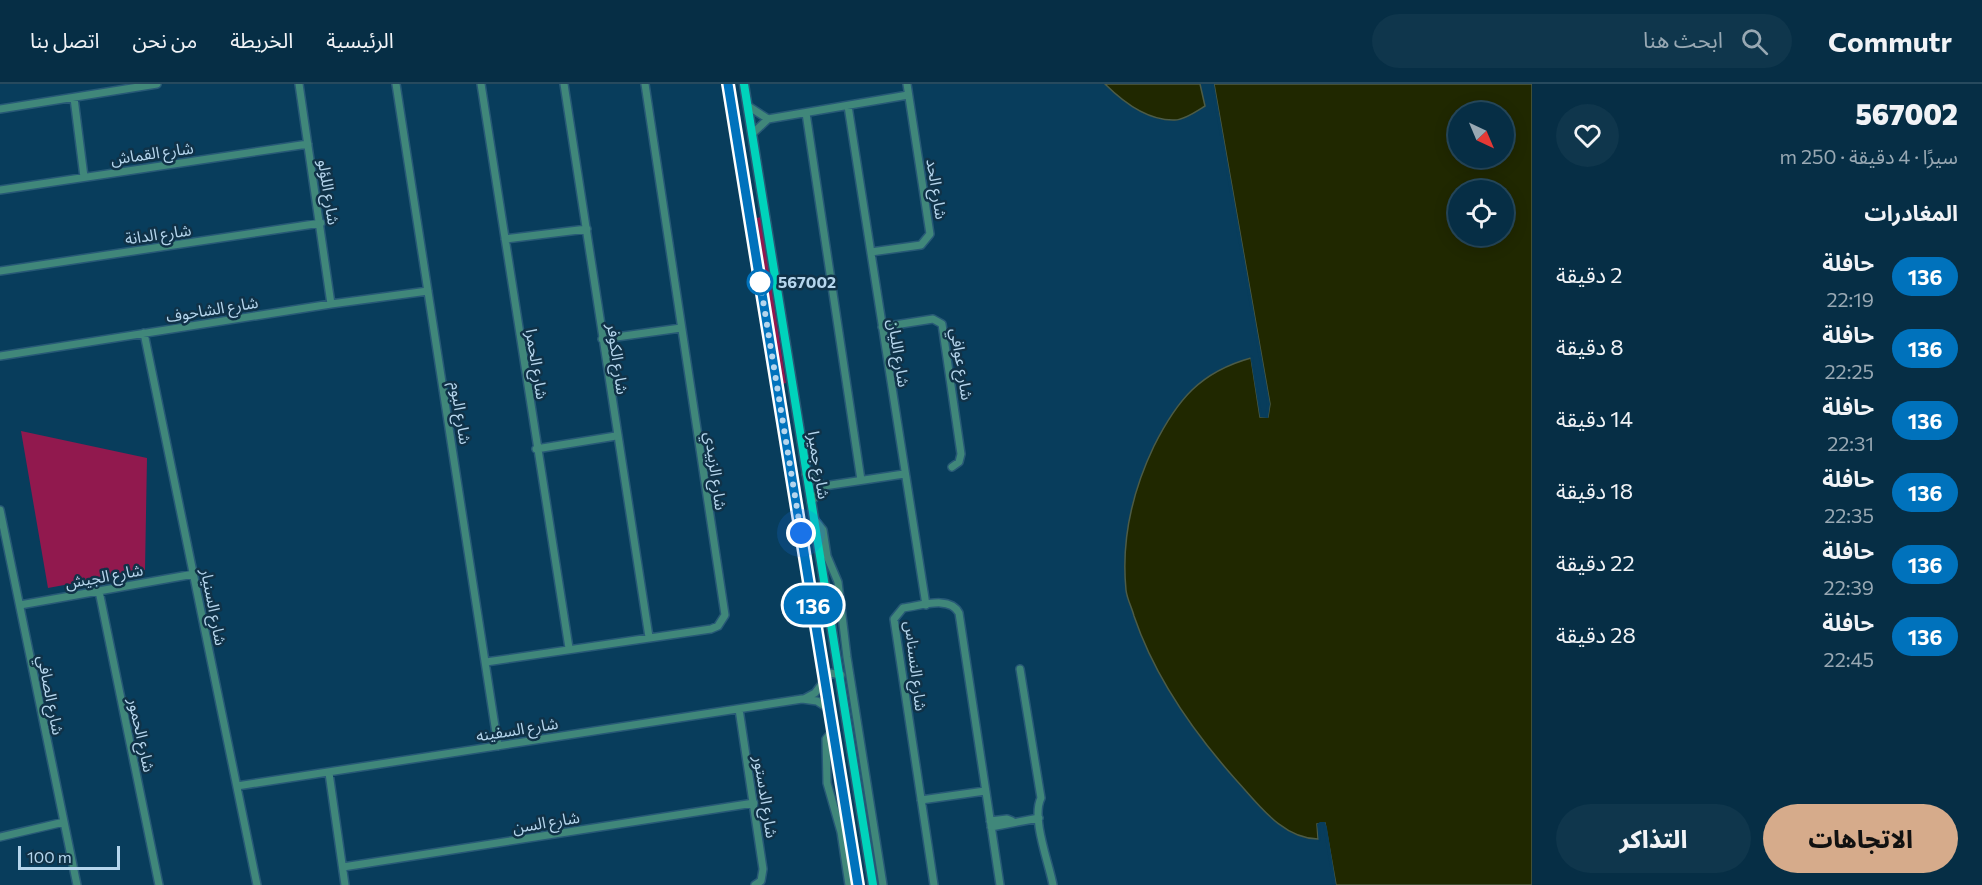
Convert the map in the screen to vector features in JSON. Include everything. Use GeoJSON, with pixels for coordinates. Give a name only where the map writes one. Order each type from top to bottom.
{"type":"FeatureCollection","features":[{"type":"Feature","properties":{"kind":"main road","name":"شارع جميرا"},"geometry":{"type":"LineString","coordinates":[[728,84],[858,885]]}},
{"type":"Feature","properties":{"kind":"main road","name":"شارع جميرا"},"geometry":{"type":"LineString","coordinates":[[744,84],[812,518],[841,676],[873,885]]}},
{"type":"Feature","properties":{"kind":"main road"},"geometry":{"type":"LineString","coordinates":[[820,645],[828,649],[835,641]]}},
{"type":"Feature","properties":{"kind":"street"},"geometry":{"type":"LineString","coordinates":[[0,108],[157,84]]}},
{"type":"Feature","properties":{"kind":"street","name":"شارع اللؤلو"},"geometry":{"type":"LineString","coordinates":[[299,84],[331,304]]}},
{"type":"Feature","properties":{"kind":"street","name":"شارع البوم"},"geometry":{"type":"LineString","coordinates":[[396,84],[498,746]]}},
{"type":"Feature","properties":{"kind":"street","name":"شارع الحمرا"},"geometry":{"type":"LineString","coordinates":[[481,84],[536,449],[569,648]]}},
{"type":"Feature","properties":{"kind":"street","name":"شارع الكوفر"},"geometry":{"type":"LineString","coordinates":[[564,84],[616,436],[649,637]]}},
{"type":"Feature","properties":{"kind":"street","name":"شارع الزبيدي"},"geometry":{"type":"LineString","coordinates":[[486,662],[569,648],[711,629],[718,626],[725,615],[645,84]]}},
{"type":"Feature","properties":{"kind":"street","name":"شارع الحد"},"geometry":{"type":"LineString","coordinates":[[871,252],[921,245],[930,234],[907,84]]}},
{"type":"Feature","properties":{"kind":"street"},"geometry":{"type":"LineString","coordinates":[[752,134],[768,119],[908,95]]}},
{"type":"Feature","properties":{"kind":"street"},"geometry":{"type":"LineString","coordinates":[[74,98],[84,177]]}},
{"type":"Feature","properties":{"kind":"street","name":"شارع الليان"},"geometry":{"type":"LineString","coordinates":[[848,105],[926,605]]}},
{"type":"Feature","properties":{"kind":"street"},"geometry":{"type":"LineString","coordinates":[[748,106],[768,119]]}},
{"type":"Feature","properties":{"kind":"street"},"geometry":{"type":"LineString","coordinates":[[806,113],[861,480]]}},
{"type":"Feature","properties":{"kind":"street","name":"شارع القماش"},"geometry":{"type":"LineString","coordinates":[[0,190],[308,144]]}},
{"type":"Feature","properties":{"kind":"street","name":"شارع الدانة"},"geometry":{"type":"LineString","coordinates":[[0,272],[321,223]]}},
{"type":"Feature","properties":{"kind":"street"},"geometry":{"type":"LineString","coordinates":[[505,239],[587,229]]}},
{"type":"Feature","properties":{"kind":"street","name":"شارع الشاحوف"},"geometry":{"type":"LineString","coordinates":[[0,356],[428,291]]}},
{"type":"Feature","properties":{"kind":"street","name":"شارع عوافي"},"geometry":{"type":"LineString","coordinates":[[882,327],[933,319],[942,324],[961,454],[959,462],[952,467]]}},
{"type":"Feature","properties":{"kind":"street"},"geometry":{"type":"LineString","coordinates":[[602,339],[681,328]]}},
{"type":"Feature","properties":{"kind":"street","name":"شارع السنيار"},"geometry":{"type":"LineString","coordinates":[[144,333],[257,885]]}},
{"type":"Feature","properties":{"kind":"street"},"geometry":{"type":"LineString","coordinates":[[536,449],[616,436]]}},
{"type":"Feature","properties":{"kind":"street"},"geometry":{"type":"LineString","coordinates":[[806,474],[824,486],[904,474]]}},
{"type":"Feature","properties":{"kind":"street"},"geometry":{"type":"LineString","coordinates":[[810,504],[824,486]]}},
{"type":"Feature","properties":{"kind":"street","name":"شارع الصافي"},"geometry":{"type":"LineString","coordinates":[[0,510],[77,885]]}},
{"type":"Feature","properties":{"kind":"street"},"geometry":{"type":"LineString","coordinates":[[812,518],[823,530],[827,556],[838,582],[847,657],[883,885]]}},
{"type":"Feature","properties":{"kind":"street","name":"شارع الجيش"},"geometry":{"type":"LineString","coordinates":[[20,605],[194,574]]}},
{"type":"Feature","properties":{"kind":"street","name":"شارع الحمور"},"geometry":{"type":"LineString","coordinates":[[99,591],[159,885]]}},
{"type":"Feature","properties":{"kind":"street","name":"شارع النسناس"},"geometry":{"type":"LineString","coordinates":[[934,885],[894,619],[903,608],[950,603],[959,613],[1000,885]]}},
{"type":"Feature","properties":{"kind":"street"},"geometry":{"type":"LineString","coordinates":[[1020,669],[1041,798],[1037,805],[1053,885]]}},
{"type":"Feature","properties":{"kind":"street","name":"شارع السفينه"},"geometry":{"type":"LineString","coordinates":[[237,786],[801,699],[815,693],[833,672],[841,676]]}},
{"type":"Feature","properties":{"kind":"street","name":"شارع السفينه"},"geometry":{"type":"LineString","coordinates":[[801,699],[817,701],[831,711]]}},
{"type":"Feature","properties":{"kind":"street","name":"شارع الدستور"},"geometry":{"type":"LineString","coordinates":[[739,709],[764,873],[760,881],[754,885]]}},
{"type":"Feature","properties":{"kind":"street"},"geometry":{"type":"LineString","coordinates":[[834,729],[826,739],[827,783],[841,832],[849,885]]}},
{"type":"Feature","properties":{"kind":"street"},"geometry":{"type":"LineString","coordinates":[[329,773],[345,885]]}},
{"type":"Feature","properties":{"kind":"street"},"geometry":{"type":"LineString","coordinates":[[921,800],[985,791]]}},
{"type":"Feature","properties":{"kind":"street","name":"شارع السن"},"geometry":{"type":"LineString","coordinates":[[343,867],[754,803]]}},
{"type":"Feature","properties":{"kind":"street"},"geometry":{"type":"LineString","coordinates":[[991,824],[1007,819],[1012,821],[1039,818]]}},
{"type":"Feature","properties":{"kind":"street"},"geometry":{"type":"LineString","coordinates":[[0,837],[64,822]]}},
{"type":"Feature","properties":{"kind":"shaded area"},"geometry":{"type":"Polygon","coordinates":[[[1105,84],[1200,84],[1205,106],[1179,120],[1155,117],[1128,104],[1105,84]]]}},
{"type":"Feature","properties":{"kind":"shaded area"},"geometry":{"type":"Polygon","coordinates":[[[1214,84],[1532,84],[1532,885],[1336,885],[1325,823],[1317,824],[1318,839],[1294,833],[1273,819],[1221,763],[1191,724],[1164,683],[1143,639],[1126,590],[1127,534],[1134,498],[1146,463],[1181,402],[1204,380],[1233,364],[1251,358],[1260,417],[1268,417],[1270,404],[1214,84]]]}},
{"type":"Feature","properties":{"kind":"shaded area"},"geometry":{"type":"Polygon","coordinates":[[[761,217],[786,383],[782,384],[757,218],[761,217]]]}},
{"type":"Feature","properties":{"kind":"shaded area"},"geometry":{"type":"Polygon","coordinates":[[[21,431],[147,458],[145,570],[48,588],[21,431]]]}},
{"type":"Feature","properties":{"kind":"pier"},"geometry":{"type":"Polygon","coordinates":[[[1211,84],[1214,84],[1270,404],[1268,418],[1260,417],[1250,355],[1253,357],[1262,415],[1265,415],[1267,404],[1211,84]]]}},
{"type":"Feature","properties":{"kind":"pier"},"geometry":{"type":"Polygon","coordinates":[[[1325,822],[1327,828],[1336,885],[1333,885],[1323,825],[1320,825],[1321,839],[1319,842],[1317,824],[1325,822]]]}},
{"type":"Feature","properties":{"kind":"bus line","name":"136"},"geometry":{"type":"LineString","coordinates":[[728,84],[858,885]]}},
{"type":"Feature","properties":{"kind":"place","name":"567002"},"geometry":{"type":"Point","coordinates":[760,282]}},
{"type":"Feature","properties":{"kind":"route"},"geometry":{"type":"LineString","coordinates":[[760,282],[801,533]]}}]}
